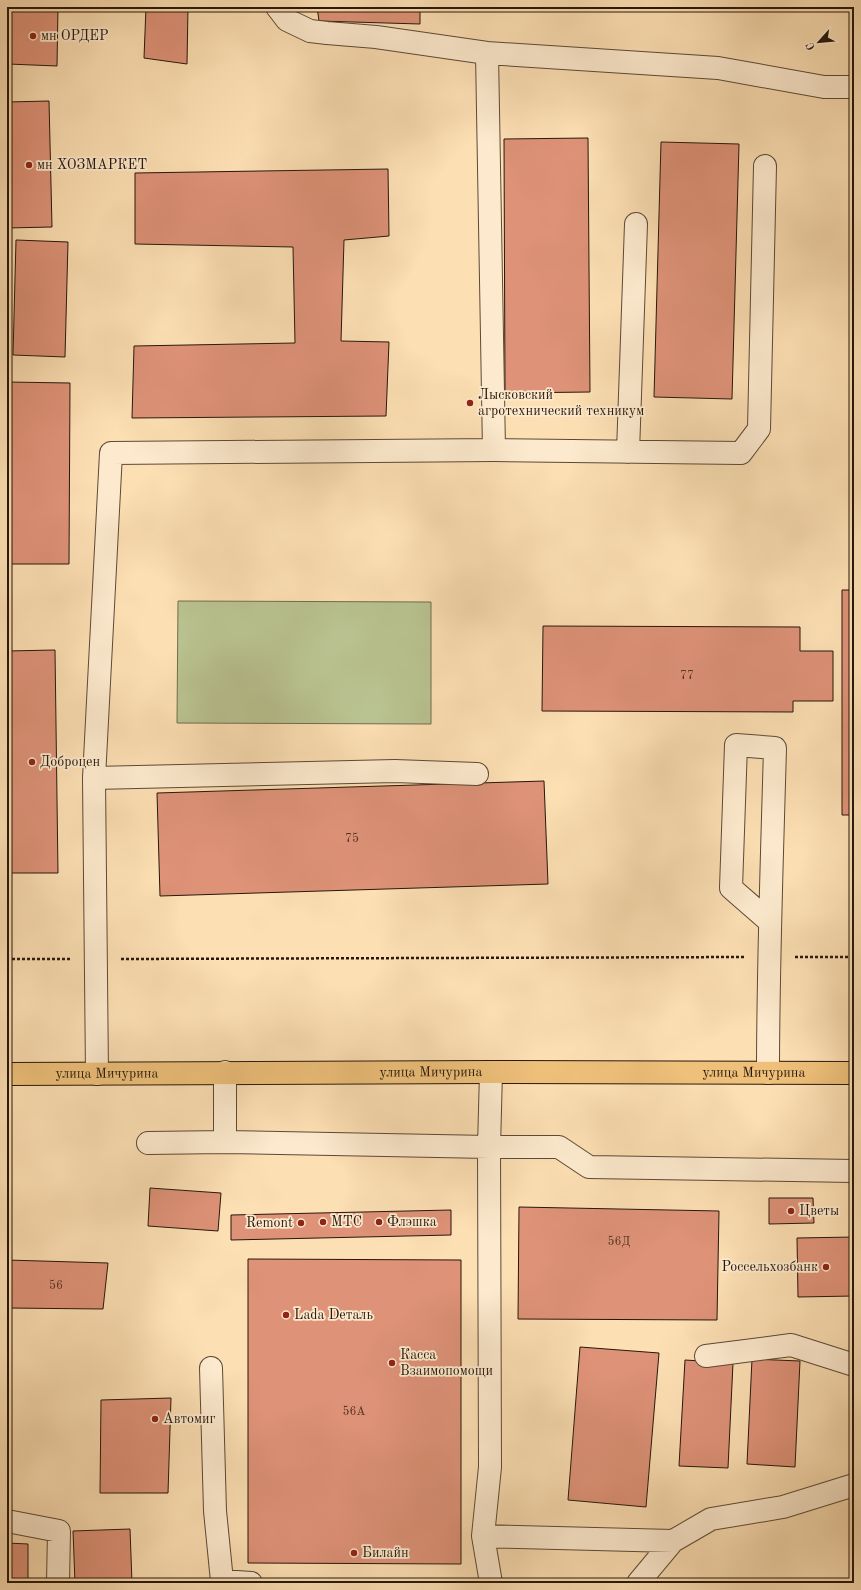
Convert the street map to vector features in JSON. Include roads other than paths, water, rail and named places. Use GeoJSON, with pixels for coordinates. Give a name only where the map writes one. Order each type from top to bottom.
{"type":"FeatureCollection","features":[{"type":"Feature","properties":{"kind":"main road","name":"улица Мичурина"},"geometry":{"type":"LineString","coordinates":[[7,1074],[226,1072],[854,1073]]}},
{"type":"Feature","properties":{"kind":"lane"},"geometry":{"type":"LineString","coordinates":[[277,7],[287,20],[310,31],[376,37],[487,53],[718,68],[824,88],[854,87]]}},
{"type":"Feature","properties":{"kind":"lane"},"geometry":{"type":"LineString","coordinates":[[487,53],[494,450]]}},
{"type":"Feature","properties":{"kind":"lane"},"geometry":{"type":"LineString","coordinates":[[97,1074],[94,778],[112,454],[494,450],[741,453],[759,429],[765,166]]}},
{"type":"Feature","properties":{"kind":"lane"},"geometry":{"type":"LineString","coordinates":[[628,452],[636,224]]}},
{"type":"Feature","properties":{"kind":"lane"},"geometry":{"type":"LineString","coordinates":[[768,1073],[768,956],[770,922],[775,748],[736,745],[731,888],[770,922]]}},
{"type":"Feature","properties":{"kind":"lane"},"geometry":{"type":"LineString","coordinates":[[94,778],[395,771],[476,774]]}},
{"type":"Feature","properties":{"kind":"lane"},"geometry":{"type":"LineString","coordinates":[[225,1142],[226,1072]]}},
{"type":"Feature","properties":{"kind":"lane"},"geometry":{"type":"LineString","coordinates":[[491,1072],[489,1147],[490,1467],[483,1536],[491,1583]]}},
{"type":"Feature","properties":{"kind":"lane"},"geometry":{"type":"LineString","coordinates":[[148,1143],[225,1142],[559,1147],[589,1167],[854,1171]]}},
{"type":"Feature","properties":{"kind":"lane"},"geometry":{"type":"LineString","coordinates":[[706,1356],[791,1345],[854,1365]]}},
{"type":"Feature","properties":{"kind":"lane"},"geometry":{"type":"LineString","coordinates":[[211,1368],[215,1510],[222,1581],[251,1583]]}},
{"type":"Feature","properties":{"kind":"lane"},"geometry":{"type":"LineString","coordinates":[[638,1583],[673,1541],[711,1520],[783,1507],[854,1485]]}},
{"type":"Feature","properties":{"kind":"lane"},"geometry":{"type":"LineString","coordinates":[[7,1521],[59,1531],[58,1583]]}},
{"type":"Feature","properties":{"kind":"lane"},"geometry":{"type":"LineString","coordinates":[[483,1536],[673,1541]]}},
{"type":"Feature","properties":{"kind":"place","name":"мн ОРДЕР"},"geometry":{"type":"Point","coordinates":[33,36]}},
{"type":"Feature","properties":{"kind":"place","name":"мн ХОЗМАРКЕТ"},"geometry":{"type":"Point","coordinates":[29,165]}},
{"type":"Feature","properties":{"kind":"place","name":"Лысковский агротехнический техникум"},"geometry":{"type":"Point","coordinates":[470,403]}},
{"type":"Feature","properties":{"kind":"place","name":"Доброцен"},"geometry":{"type":"Point","coordinates":[32,762]}},
{"type":"Feature","properties":{"kind":"place","name":"Цветы"},"geometry":{"type":"Point","coordinates":[791,1211]}},
{"type":"Feature","properties":{"kind":"place","name":"МТС"},"geometry":{"type":"Point","coordinates":[323,1222]}},
{"type":"Feature","properties":{"kind":"place","name":"Флэшка"},"geometry":{"type":"Point","coordinates":[379,1222]}},
{"type":"Feature","properties":{"kind":"place","name":"Remont"},"geometry":{"type":"Point","coordinates":[301,1223]}},
{"type":"Feature","properties":{"kind":"place","name":"Россельхозбанк"},"geometry":{"type":"Point","coordinates":[826,1267]}},
{"type":"Feature","properties":{"kind":"place","name":"Lada Dеталь"},"geometry":{"type":"Point","coordinates":[286,1315]}},
{"type":"Feature","properties":{"kind":"place","name":"Касса Взаимопомощи"},"geometry":{"type":"Point","coordinates":[392,1363]}},
{"type":"Feature","properties":{"kind":"place","name":"Автомиг"},"geometry":{"type":"Point","coordinates":[155,1419]}},
{"type":"Feature","properties":{"kind":"place","name":"Билайн"},"geometry":{"type":"Point","coordinates":[354,1553]}}]}
